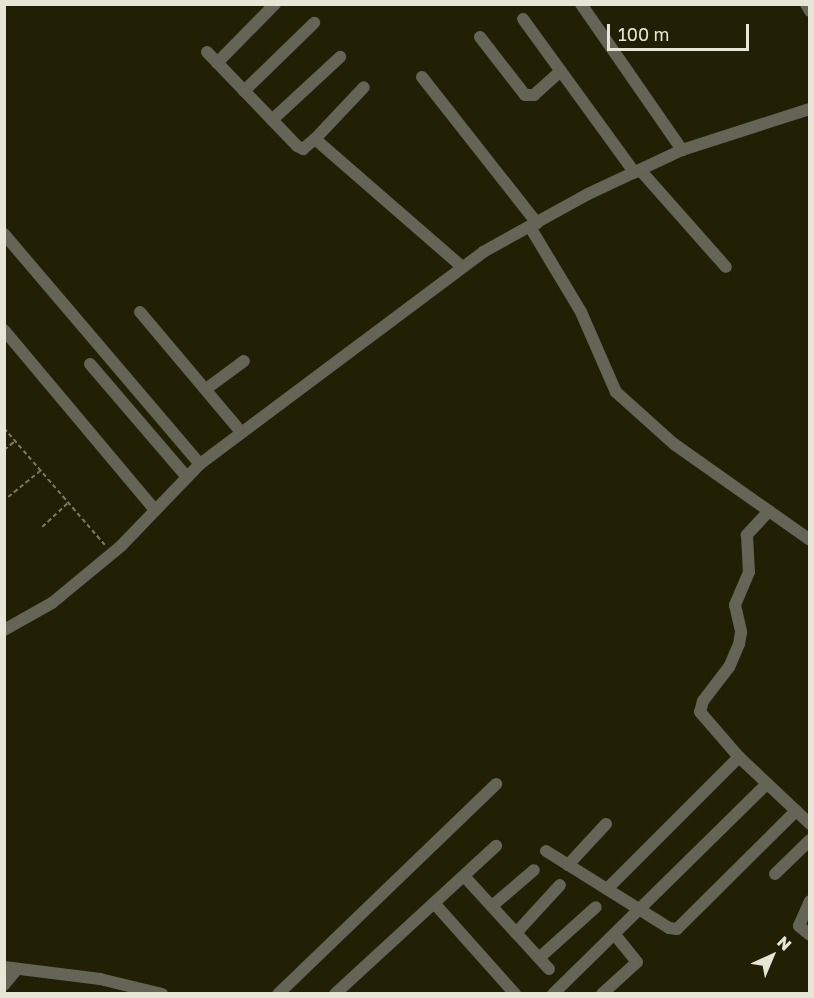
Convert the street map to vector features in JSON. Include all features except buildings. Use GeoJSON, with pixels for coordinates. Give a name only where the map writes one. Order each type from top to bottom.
{"type":"FeatureCollection","features":[{"type":"Feature","properties":{"kind":"street"},"geometry":{"type":"LineString","coordinates":[[217,63],[275,4]]}},
{"type":"Feature","properties":{"kind":"street"},"geometry":{"type":"LineString","coordinates":[[581,4],[682,150]]}},
{"type":"Feature","properties":{"kind":"street"},"geometry":{"type":"LineString","coordinates":[[806,4],[810,11]]}},
{"type":"Feature","properties":{"kind":"street"},"geometry":{"type":"LineString","coordinates":[[523,19],[638,172],[726,267]]}},
{"type":"Feature","properties":{"kind":"street"},"geometry":{"type":"LineString","coordinates":[[244,91],[314,23]]}},
{"type":"Feature","properties":{"kind":"street"},"geometry":{"type":"LineString","coordinates":[[480,37],[525,95],[534,95],[561,71]]}},
{"type":"Feature","properties":{"kind":"street"},"geometry":{"type":"LineString","coordinates":[[207,52],[301,148],[315,139],[364,87]]}},
{"type":"Feature","properties":{"kind":"street"},"geometry":{"type":"LineString","coordinates":[[272,120],[340,57]]}},
{"type":"Feature","properties":{"kind":"street"},"geometry":{"type":"LineString","coordinates":[[422,77],[534,225],[581,312],[616,392],[674,444],[810,540]]}},
{"type":"Feature","properties":{"kind":"street"},"geometry":{"type":"LineString","coordinates":[[4,630],[52,603],[112,553],[200,464],[293,392],[354,352],[461,266],[534,225],[682,150],[810,109]]}},
{"type":"Feature","properties":{"kind":"street"},"geometry":{"type":"LineString","coordinates":[[315,139],[461,266]]}},
{"type":"Feature","properties":{"kind":"street"},"geometry":{"type":"LineString","coordinates":[[4,234],[200,464]]}},
{"type":"Feature","properties":{"kind":"street"},"geometry":{"type":"LineString","coordinates":[[140,312],[242,432]]}},
{"type":"Feature","properties":{"kind":"street"},"geometry":{"type":"LineString","coordinates":[[4,330],[154,509]]}},
{"type":"Feature","properties":{"kind":"street"},"geometry":{"type":"LineString","coordinates":[[206,389],[244,361]]}},
{"type":"Feature","properties":{"kind":"street"},"geometry":{"type":"LineString","coordinates":[[90,364],[186,476]]}},
{"type":"Feature","properties":{"kind":"street"},"geometry":{"type":"LineString","coordinates":[[769,511],[747,535],[749,572],[735,605],[741,632],[739,644],[729,667],[700,706],[705,722],[810,824]]}},
{"type":"Feature","properties":{"kind":"street"},"geometry":{"type":"LineString","coordinates":[[607,889],[739,757]]}},
{"type":"Feature","properties":{"kind":"street"},"geometry":{"type":"LineString","coordinates":[[278,993],[496,784]]}},
{"type":"Feature","properties":{"kind":"street"},"geometry":{"type":"LineString","coordinates":[[553,993],[616,936],[767,784]]}},
{"type":"Feature","properties":{"kind":"street"},"geometry":{"type":"LineString","coordinates":[[546,851],[669,928],[681,928],[796,811]]}},
{"type":"Feature","properties":{"kind":"street"},"geometry":{"type":"LineString","coordinates":[[568,864],[606,824]]}},
{"type":"Feature","properties":{"kind":"street"},"geometry":{"type":"LineString","coordinates":[[775,874],[810,840]]}},
{"type":"Feature","properties":{"kind":"street"},"geometry":{"type":"LineString","coordinates":[[335,993],[496,846]]}},
{"type":"Feature","properties":{"kind":"street"},"geometry":{"type":"LineString","coordinates":[[492,906],[534,870]]}},
{"type":"Feature","properties":{"kind":"street"},"geometry":{"type":"LineString","coordinates":[[464,876],[549,969]]}},
{"type":"Feature","properties":{"kind":"street"},"geometry":{"type":"LineString","coordinates":[[516,933],[560,885]]}},
{"type":"Feature","properties":{"kind":"street"},"geometry":{"type":"LineString","coordinates":[[810,901],[799,926],[810,935]]}},
{"type":"Feature","properties":{"kind":"street"},"geometry":{"type":"LineString","coordinates":[[434,903],[515,993]]}},
{"type":"Feature","properties":{"kind":"street"},"geometry":{"type":"LineString","coordinates":[[539,958],[596,907]]}},
{"type":"Feature","properties":{"kind":"street"},"geometry":{"type":"LineString","coordinates":[[602,993],[638,959],[616,936]]}},
{"type":"Feature","properties":{"kind":"street"},"geometry":{"type":"LineString","coordinates":[[4,985],[11,968],[100,979],[162,993]]}},
{"type":"Feature","properties":{"kind":"path"},"geometry":{"type":"LineString","coordinates":[[4,428],[112,553]]}},
{"type":"Feature","properties":{"kind":"path"},"geometry":{"type":"LineString","coordinates":[[4,450],[16,441]]}},
{"type":"Feature","properties":{"kind":"path"},"geometry":{"type":"LineString","coordinates":[[8,497],[41,470]]}},
{"type":"Feature","properties":{"kind":"path"},"geometry":{"type":"LineString","coordinates":[[42,527],[69,503]]}}]}
